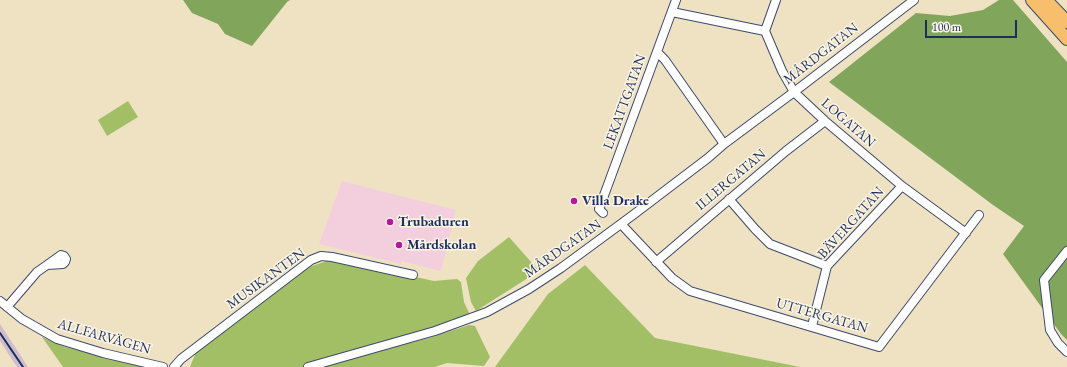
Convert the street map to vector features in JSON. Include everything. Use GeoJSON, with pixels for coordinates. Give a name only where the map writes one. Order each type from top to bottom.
{"type":"FeatureCollection","features":[{"type":"Feature","properties":{"kind":"highway"},"geometry":{"type":"LineString","coordinates":[[1032,0],[1067,39]]}},
{"type":"Feature","properties":{"kind":"highway"},"geometry":{"type":"LineString","coordinates":[[1046,0],[1067,22]]}},
{"type":"Feature","properties":{"kind":"street","name":"LEKATTGATAN"},"geometry":{"type":"LineString","coordinates":[[603,213],[599,209],[676,0]]}},
{"type":"Feature","properties":{"kind":"street"},"geometry":{"type":"LineString","coordinates":[[672,12],[765,31],[776,0]]}},
{"type":"Feature","properties":{"kind":"street","name":"MÅRDGATAN"},"geometry":{"type":"LineString","coordinates":[[308,367],[435,331],[487,312],[528,289],[561,268],[621,224],[914,0]]}},
{"type":"Feature","properties":{"kind":"street","name":"LOGATAN"},"geometry":{"type":"LineString","coordinates":[[765,31],[782,71],[794,92],[825,121],[902,186],[966,233]]}},
{"type":"Feature","properties":{"kind":"street"},"geometry":{"type":"LineString","coordinates":[[657,52],[665,60],[724,144]]}},
{"type":"Feature","properties":{"kind":"street","name":"ILLERGATAN"},"geometry":{"type":"LineString","coordinates":[[656,262],[786,151],[825,121]]}},
{"type":"Feature","properties":{"kind":"street","name":"BÄVERGATAN"},"geometry":{"type":"LineString","coordinates":[[812,326],[827,266],[902,186]]}},
{"type":"Feature","properties":{"kind":"street"},"geometry":{"type":"LineString","coordinates":[[729,199],[770,244],[827,266]]}},
{"type":"Feature","properties":{"kind":"street","name":"UTTERGATAN"},"geometry":{"type":"LineString","coordinates":[[621,224],[672,278],[690,291],[879,347],[979,215]]}},
{"type":"Feature","properties":{"kind":"street"},"geometry":{"type":"LineString","coordinates":[[1067,251],[1044,280],[1050,330],[1058,343],[1067,352]]}},
{"type":"Feature","properties":{"kind":"street","name":"MUSIKANTEN"},"geometry":{"type":"LineString","coordinates":[[174,367],[181,359],[311,260],[321,256],[413,274]]}},
{"type":"Feature","properties":{"kind":"street"},"geometry":{"type":"LineString","coordinates":[[7,307],[37,272],[47,265]]}},
{"type":"Feature","properties":{"kind":"street","name":"ALLFARVÄGEN"},"geometry":{"type":"LineString","coordinates":[[0,301],[22,319],[57,339],[103,353],[163,367]]}},
{"type":"Feature","properties":{"kind":"shaded area","name":"Trubaduren"},"geometry":{"type":"Polygon","coordinates":[[[342,181],[456,210],[441,271],[401,261],[401,264],[319,244],[342,181]]]}},
{"type":"Feature","properties":{"kind":"shaded area"},"geometry":{"type":"Polygon","coordinates":[[[0,324],[28,367],[17,367],[0,341],[0,324]]]}},
{"type":"Feature","properties":{"kind":"green space"},"geometry":{"type":"Polygon","coordinates":[[[183,0],[290,0],[252,46],[225,34],[218,24],[192,13],[183,0]]]}},
{"type":"Feature","properties":{"kind":"green space"},"geometry":{"type":"Polygon","coordinates":[[[999,0],[1013,0],[1067,62],[1067,340],[1061,334],[1003,254],[1024,226],[993,205],[829,82],[916,13],[950,16],[983,10],[999,0]]]}},
{"type":"Feature","properties":{"kind":"green space"},"geometry":{"type":"Polygon","coordinates":[[[128,101],[138,117],[107,136],[98,120],[128,101]]]}},
{"type":"Feature","properties":{"kind":"green space"},"geometry":{"type":"Polygon","coordinates":[[[509,237],[539,271],[476,311],[471,302],[466,278],[478,261],[509,237]]]}},
{"type":"Feature","properties":{"kind":"green space"},"geometry":{"type":"Polygon","coordinates":[[[333,259],[434,281],[457,279],[461,282],[464,302],[470,315],[427,330],[302,367],[190,367],[196,352],[306,268],[333,259]]]}},
{"type":"Feature","properties":{"kind":"green space"},"geometry":{"type":"Polygon","coordinates":[[[585,265],[655,338],[800,367],[495,367],[548,294],[585,265]]]}},
{"type":"Feature","properties":{"kind":"green space"},"geometry":{"type":"Polygon","coordinates":[[[469,325],[475,326],[490,357],[484,366],[447,363],[435,367],[315,367],[429,338],[469,325]]]}},
{"type":"Feature","properties":{"kind":"green space"},"geometry":{"type":"Polygon","coordinates":[[[42,337],[65,347],[152,367],[63,367],[42,337]]]}},
{"type":"Feature","properties":{"kind":"railway"},"geometry":{"type":"LineString","coordinates":[[0,333],[23,367]]}},
{"type":"Feature","properties":{"kind":"place","name":"Villa Drake"},"geometry":{"type":"Point","coordinates":[574,201]}},
{"type":"Feature","properties":{"kind":"place","name":"Trubaduren"},"geometry":{"type":"Point","coordinates":[390,222]}},
{"type":"Feature","properties":{"kind":"place","name":"Mårdskolan"},"geometry":{"type":"Point","coordinates":[399,245]}}]}
